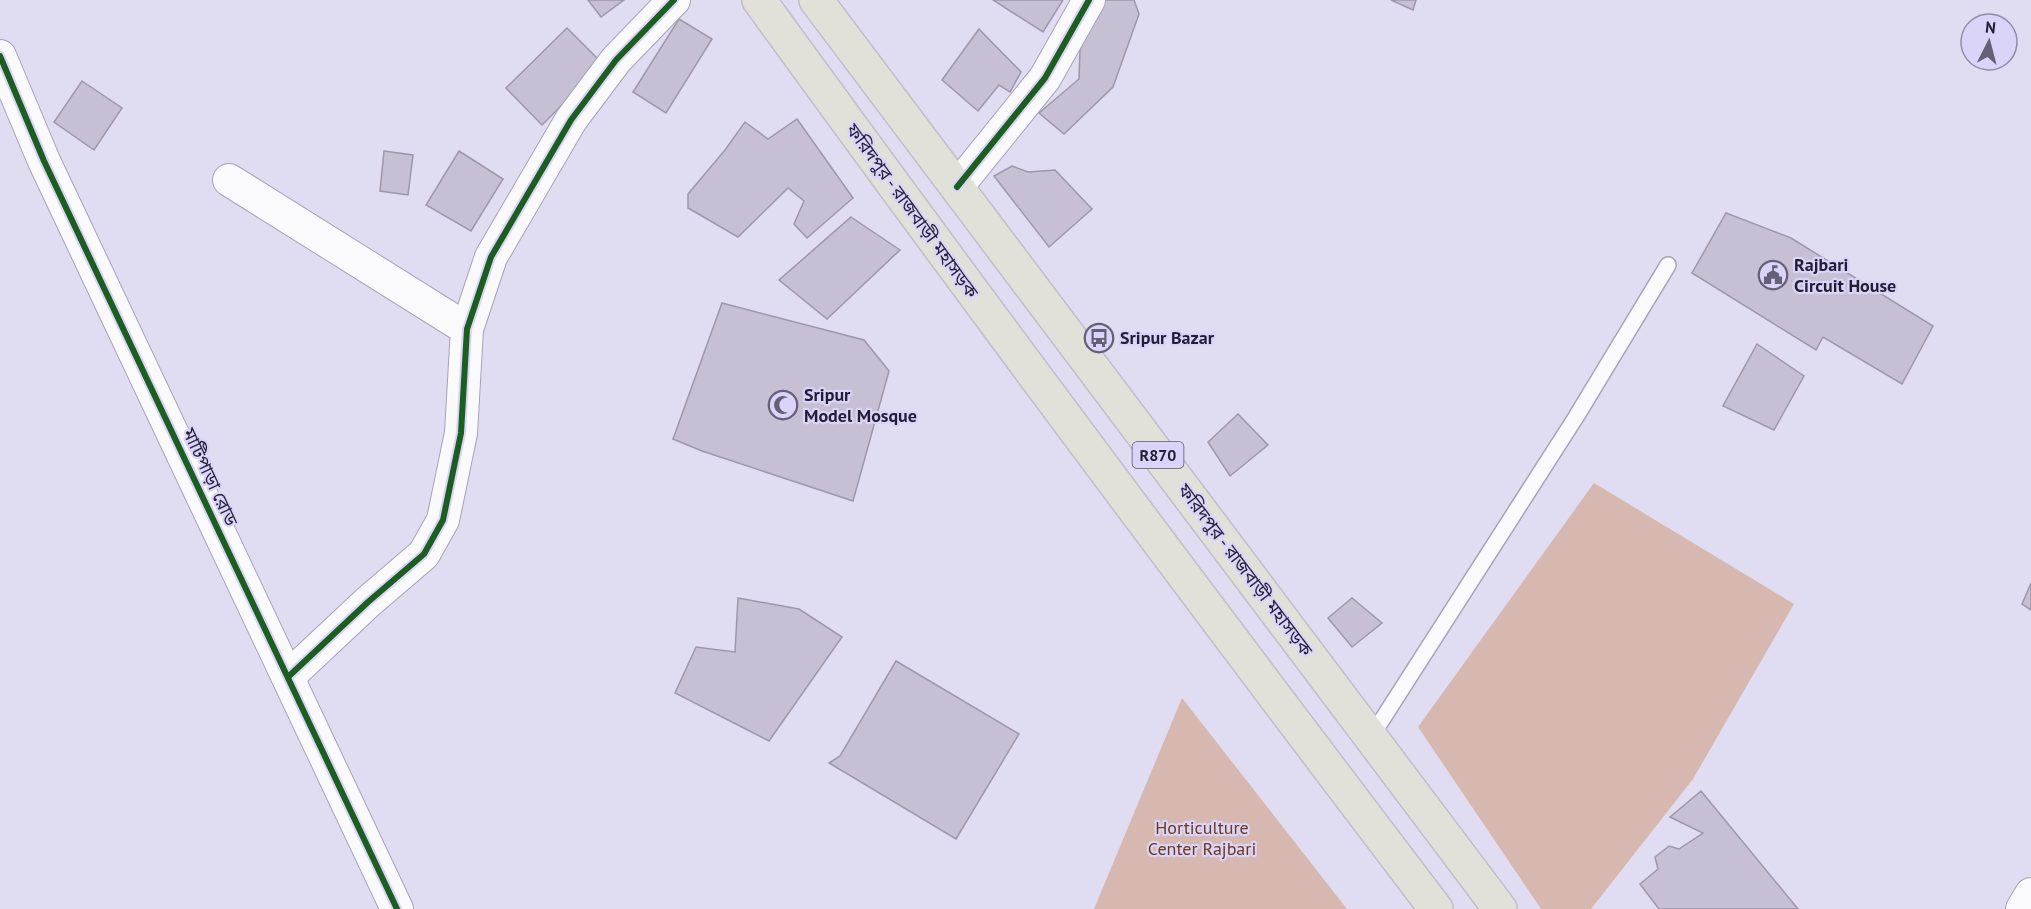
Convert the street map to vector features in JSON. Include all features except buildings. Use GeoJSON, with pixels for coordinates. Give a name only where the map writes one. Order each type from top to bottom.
{"type":"FeatureCollection","features":[{"type":"Feature","properties":{"kind":"main road","name":"ফরিদপুর - রাজবাড়ী মহাসড়ক"},"geometry":{"type":"LineString","coordinates":[[759,0],[946,258],[1160,546],[1436,909]]}},
{"type":"Feature","properties":{"kind":"main road","name":"ফরিদপুর - রাজবাড়ী মহাসড়ক"},"geometry":{"type":"LineString","coordinates":[[816,0],[1500,909]]}},
{"type":"Feature","properties":{"kind":"street"},"geometry":{"type":"LineString","coordinates":[[288,677],[368,602],[424,554],[443,520],[461,433],[468,329],[491,256],[571,120],[616,60],[674,0]]}},
{"type":"Feature","properties":{"kind":"street"},"geometry":{"type":"LineString","coordinates":[[957,187],[1045,78],[1089,0]]}},
{"type":"Feature","properties":{"kind":"street","name":"মাটিপাড়া রোড"},"geometry":{"type":"LineString","coordinates":[[0,56],[44,161],[397,909]]}},
{"type":"Feature","properties":{"kind":"street"},"geometry":{"type":"LineString","coordinates":[[229,180],[468,329]]}},
{"type":"Feature","properties":{"kind":"street"},"geometry":{"type":"LineString","coordinates":[[2022,909],[2031,894]]}},
{"type":"Feature","properties":{"kind":"lane"},"geometry":{"type":"LineString","coordinates":[[1371,737],[1576,417],[1668,265]]}},
{"type":"Feature","properties":{"kind":"green space"},"geometry":{"type":"Polygon","coordinates":[[[1594,483],[1794,604],[1693,779],[1591,909],[1541,909],[1418,727],[1594,483]]]}},
{"type":"Feature","properties":{"kind":"green space","name":"Horticulture Center Rajbari"},"geometry":{"type":"Polygon","coordinates":[[[1182,698],[1347,909],[1094,909],[1182,698]]]}},
{"type":"Feature","properties":{"kind":"cycle path"},"geometry":{"type":"LineString","coordinates":[[288,677],[368,602],[424,554],[443,520],[461,433],[467,329],[491,257],[571,120],[616,60],[674,0]]}},
{"type":"Feature","properties":{"kind":"cycle path"},"geometry":{"type":"LineString","coordinates":[[957,187],[1045,78],[1089,0]]}},
{"type":"Feature","properties":{"kind":"cycle path"},"geometry":{"type":"LineString","coordinates":[[0,56],[44,161],[397,909]]}},
{"type":"Feature","properties":{"kind":"place","name":"Rajbari Circuit House"},"geometry":{"type":"Point","coordinates":[1773,275]}},
{"type":"Feature","properties":{"kind":"place","name":"Sripur Bazar"},"geometry":{"type":"Point","coordinates":[1099,338]}},
{"type":"Feature","properties":{"kind":"place","name":"Sripur Model Mosque"},"geometry":{"type":"Point","coordinates":[783,405]}}]}
